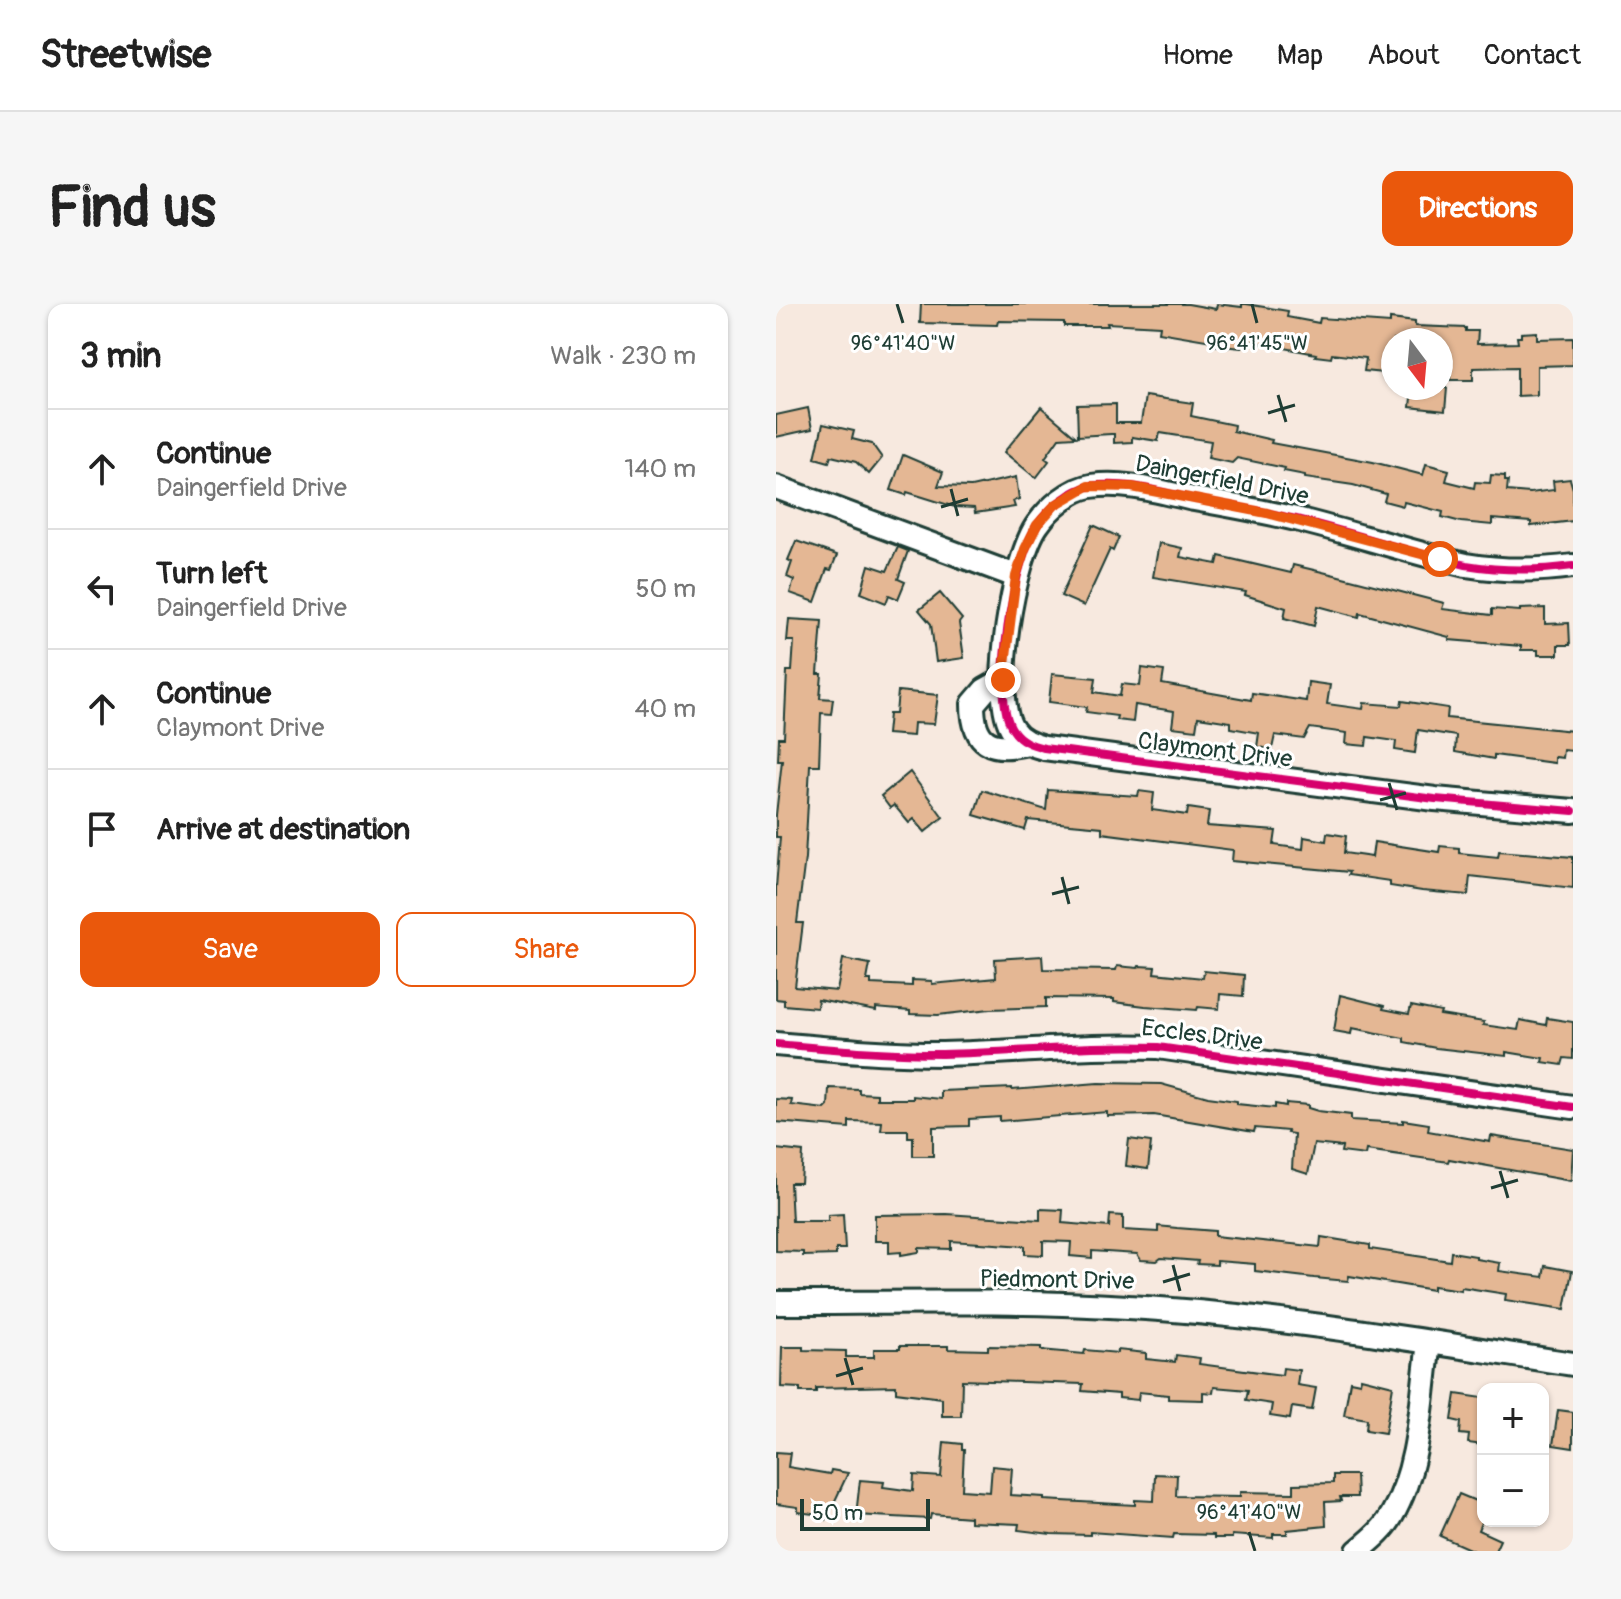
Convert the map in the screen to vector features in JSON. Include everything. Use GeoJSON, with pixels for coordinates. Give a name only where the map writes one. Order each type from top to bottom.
{"type":"FeatureCollection","features":[{"type":"Feature","properties":{"kind":"street","name":"Daingerfield Drive"},"geometry":{"type":"LineString","coordinates":[[1016,576],[1037,525],[1055,505],[1088,486],[1111,485],[1295,519],[1466,565],[1530,570],[1573,566]]}},
{"type":"Feature","properties":{"kind":"street"},"geometry":{"type":"LineString","coordinates":[[776,487],[1016,576],[1003,680],[1008,719],[1013,730],[1027,743]]}},
{"type":"Feature","properties":{"kind":"street","name":"Claymont Drive"},"geometry":{"type":"LineString","coordinates":[[1003,680],[985,690],[973,704],[977,731],[985,742],[997,748],[1027,743],[1044,748],[1435,799],[1573,811]]}},
{"type":"Feature","properties":{"kind":"street","name":"Eccles Drive"},"geometry":{"type":"LineString","coordinates":[[776,1044],[891,1054],[1001,1052],[1106,1045],[1158,1047],[1573,1107]]}},
{"type":"Feature","properties":{"kind":"street","name":"Piedmont Drive"},"geometry":{"type":"LineString","coordinates":[[776,1303],[1130,1307],[1233,1316],[1573,1364]]}},
{"type":"Feature","properties":{"kind":"street"},"geometry":{"type":"LineString","coordinates":[[1358,1551],[1392,1517],[1404,1489],[1414,1450],[1429,1343]]}},
{"type":"Feature","properties":{"kind":"building"},"geometry":{"type":"Polygon","coordinates":[[[921,304],[1188,304],[1216,309],[1217,304],[1242,307],[1246,304],[1288,311],[1287,317],[1319,323],[1320,318],[1390,323],[1390,319],[1415,322],[1415,326],[1466,328],[1466,331],[1478,331],[1477,344],[1518,343],[1517,337],[1521,337],[1521,333],[1537,332],[1537,339],[1573,338],[1573,365],[1537,366],[1537,395],[1517,396],[1517,367],[1473,368],[1473,380],[1453,380],[1453,328],[1381,328],[1381,373],[1364,371],[1366,358],[1332,354],[1331,358],[1315,356],[1243,340],[1241,348],[1212,345],[1212,341],[1159,332],[1160,326],[1107,323],[1108,326],[1064,326],[1064,322],[998,321],[997,325],[920,323],[921,304]]]}},
{"type":"Feature","properties":{"kind":"building"},"geometry":{"type":"Polygon","coordinates":[[[1145,396],[1193,403],[1191,416],[1234,425],[1233,431],[1272,440],[1271,443],[1373,462],[1423,475],[1426,464],[1449,470],[1446,481],[1474,488],[1475,482],[1490,483],[1491,475],[1505,476],[1507,491],[1530,493],[1554,490],[1553,481],[1570,479],[1573,521],[1531,526],[1531,522],[1492,519],[1492,525],[1461,522],[1442,517],[1443,512],[1404,502],[1403,506],[1384,501],[1386,494],[1353,485],[1305,478],[1305,475],[1284,471],[1285,468],[1237,458],[1232,463],[1208,458],[1211,441],[1160,433],[1158,441],[1132,437],[1132,442],[1114,443],[1114,434],[1078,436],[1077,405],[1116,404],[1116,423],[1141,423],[1145,396]]]}},
{"type":"Feature","properties":{"kind":"building"},"geometry":{"type":"Polygon","coordinates":[[[1411,400],[1446,400],[1445,411],[1410,407],[1411,400]]]}},
{"type":"Feature","properties":{"kind":"building"},"geometry":{"type":"Polygon","coordinates":[[[1041,407],[1076,437],[1059,438],[1045,458],[1049,461],[1036,478],[1004,452],[1041,407]]]}},
{"type":"Feature","properties":{"kind":"building"},"geometry":{"type":"Polygon","coordinates":[[[808,408],[812,429],[776,437],[776,415],[808,408]]]}},
{"type":"Feature","properties":{"kind":"building"},"geometry":{"type":"Polygon","coordinates":[[[823,424],[854,431],[852,439],[872,444],[882,458],[869,474],[856,462],[831,456],[829,462],[815,458],[823,424]]]}},
{"type":"Feature","properties":{"kind":"building"},"geometry":{"type":"Polygon","coordinates":[[[903,455],[943,472],[938,486],[971,487],[1016,477],[1019,499],[1013,501],[1015,507],[975,513],[974,508],[955,507],[891,490],[903,455]]]}},
{"type":"Feature","properties":{"kind":"building"},"geometry":{"type":"Polygon","coordinates":[[[1093,525],[1119,537],[1113,551],[1110,549],[1084,606],[1061,596],[1093,525]]]}},
{"type":"Feature","properties":{"kind":"building"},"geometry":{"type":"Polygon","coordinates":[[[796,541],[837,555],[831,570],[827,569],[815,602],[790,593],[794,580],[787,577],[792,562],[788,560],[796,541]]]}},
{"type":"Feature","properties":{"kind":"building"},"geometry":{"type":"Polygon","coordinates":[[[1159,543],[1182,548],[1180,557],[1217,564],[1219,556],[1291,573],[1293,565],[1444,603],[1442,609],[1492,615],[1492,609],[1520,611],[1545,608],[1545,624],[1569,623],[1570,645],[1558,645],[1558,655],[1538,655],[1538,650],[1521,650],[1521,646],[1449,640],[1449,637],[1360,613],[1359,617],[1318,606],[1314,626],[1284,618],[1286,608],[1245,595],[1246,592],[1153,577],[1159,543]]]}},
{"type":"Feature","properties":{"kind":"building"},"geometry":{"type":"Polygon","coordinates":[[[898,547],[908,551],[898,579],[905,582],[898,599],[889,595],[886,603],[861,593],[869,565],[887,571],[898,547]]]}},
{"type":"Feature","properties":{"kind":"building"},"geometry":{"type":"Polygon","coordinates":[[[940,593],[962,619],[959,623],[964,658],[936,662],[931,624],[919,610],[940,593]]]}},
{"type":"Feature","properties":{"kind":"building"},"geometry":{"type":"Polygon","coordinates":[[[789,619],[822,621],[818,674],[822,674],[820,698],[833,699],[831,714],[821,713],[819,765],[810,765],[805,858],[797,923],[803,923],[795,987],[837,991],[843,959],[870,964],[867,980],[871,980],[871,984],[912,986],[912,980],[932,981],[932,984],[996,978],[995,959],[1042,956],[1043,969],[1116,970],[1117,966],[1139,966],[1155,967],[1154,973],[1203,978],[1204,971],[1244,975],[1243,996],[1220,994],[1219,1009],[1145,1006],[1114,1002],[1114,999],[1046,998],[1046,1007],[938,1015],[876,1008],[876,1011],[818,1000],[817,1008],[784,1005],[784,1000],[776,999],[776,888],[780,837],[776,837],[776,815],[782,760],[778,760],[779,738],[784,738],[787,671],[792,671],[794,641],[787,641],[789,619]]]}},
{"type":"Feature","properties":{"kind":"building"},"geometry":{"type":"Polygon","coordinates":[[[1142,668],[1164,671],[1162,684],[1251,700],[1252,693],[1306,701],[1308,682],[1330,685],[1327,704],[1363,709],[1364,703],[1401,706],[1402,701],[1448,708],[1447,718],[1573,731],[1573,751],[1563,750],[1562,758],[1554,757],[1554,763],[1494,755],[1494,759],[1455,752],[1456,736],[1418,730],[1415,753],[1395,750],[1396,741],[1367,737],[1366,746],[1346,744],[1347,733],[1310,728],[1304,739],[1275,735],[1272,749],[1257,747],[1259,733],[1231,728],[1231,722],[1198,717],[1196,730],[1172,727],[1174,711],[1135,705],[1133,722],[1116,720],[1117,716],[1086,712],[1087,707],[1049,702],[1052,674],[1096,678],[1094,692],[1120,696],[1122,684],[1140,686],[1142,668]]]}},
{"type":"Feature","properties":{"kind":"building"},"geometry":{"type":"Polygon","coordinates":[[[898,691],[938,695],[934,724],[914,723],[913,736],[887,734],[889,714],[896,714],[898,691]]]}},
{"type":"Feature","properties":{"kind":"building"},"geometry":{"type":"Polygon","coordinates":[[[910,772],[943,817],[925,832],[914,819],[909,823],[894,805],[890,808],[881,796],[910,772]]]}},
{"type":"Feature","properties":{"kind":"building"},"geometry":{"type":"Polygon","coordinates":[[[982,790],[1046,810],[1048,790],[1138,796],[1139,791],[1154,793],[1152,810],[1187,815],[1188,808],[1209,811],[1207,826],[1276,831],[1274,845],[1303,849],[1304,837],[1326,841],[1327,833],[1346,836],[1344,853],[1372,857],[1374,842],[1439,852],[1440,846],[1459,848],[1459,853],[1498,857],[1499,851],[1573,857],[1573,888],[1470,876],[1468,895],[1422,891],[1390,886],[1390,881],[1348,875],[1349,872],[1232,861],[1233,850],[1102,833],[1102,827],[1028,820],[1025,830],[974,815],[982,790]]]}},
{"type":"Feature","properties":{"kind":"building"},"geometry":{"type":"Polygon","coordinates":[[[1340,995],[1384,1006],[1383,1009],[1409,1014],[1411,1006],[1441,1012],[1440,1015],[1484,1022],[1483,1025],[1518,1030],[1520,1020],[1546,1025],[1547,1018],[1573,1022],[1573,1059],[1564,1058],[1562,1065],[1542,1062],[1543,1058],[1506,1052],[1506,1056],[1436,1048],[1352,1028],[1351,1034],[1334,1031],[1340,995]]]}},
{"type":"Feature","properties":{"kind":"building"},"geometry":{"type":"Polygon","coordinates":[[[1098,1083],[1161,1084],[1208,1097],[1237,1101],[1237,1104],[1275,1108],[1275,1104],[1286,1106],[1286,1103],[1308,1105],[1308,1108],[1318,1111],[1351,1115],[1351,1120],[1403,1123],[1403,1120],[1429,1124],[1428,1131],[1490,1142],[1491,1136],[1573,1149],[1571,1181],[1449,1159],[1448,1162],[1366,1150],[1365,1155],[1341,1152],[1342,1147],[1314,1144],[1308,1174],[1292,1169],[1294,1134],[1288,1131],[1255,1128],[1254,1132],[1154,1115],[1107,1116],[1107,1112],[1000,1121],[1000,1117],[969,1119],[969,1126],[933,1127],[933,1156],[913,1156],[913,1137],[908,1137],[908,1130],[881,1130],[882,1122],[849,1121],[849,1128],[776,1122],[776,1099],[792,1100],[791,1105],[825,1109],[829,1088],[859,1089],[859,1093],[877,1094],[877,1099],[913,1099],[913,1096],[941,1099],[941,1091],[1012,1090],[1098,1083]]]}},
{"type":"Feature","properties":{"kind":"building"},"geometry":{"type":"Polygon","coordinates":[[[1129,1139],[1151,1142],[1148,1169],[1126,1166],[1129,1139]]]}},
{"type":"Feature","properties":{"kind":"building"},"geometry":{"type":"Polygon","coordinates":[[[776,1149],[803,1152],[801,1183],[790,1183],[792,1221],[828,1221],[828,1215],[843,1214],[845,1249],[836,1249],[836,1255],[803,1256],[803,1252],[776,1251],[776,1149]]]}},
{"type":"Feature","properties":{"kind":"building"},"geometry":{"type":"Polygon","coordinates":[[[1040,1209],[1063,1210],[1062,1223],[1109,1227],[1110,1215],[1123,1216],[1123,1230],[1158,1232],[1158,1226],[1215,1231],[1215,1236],[1320,1247],[1321,1237],[1370,1245],[1370,1249],[1450,1261],[1451,1252],[1476,1256],[1476,1259],[1500,1263],[1499,1271],[1543,1277],[1545,1266],[1572,1271],[1565,1309],[1505,1300],[1506,1294],[1461,1287],[1461,1290],[1433,1286],[1433,1290],[1349,1276],[1348,1281],[1255,1271],[1255,1264],[1217,1261],[1217,1265],[1197,1264],[1198,1261],[1161,1258],[1157,1261],[1141,1260],[1137,1254],[1092,1251],[1092,1258],[1070,1256],[1071,1242],[1043,1241],[1043,1255],[1025,1254],[1025,1246],[951,1241],[951,1249],[919,1248],[919,1252],[901,1255],[901,1252],[889,1253],[889,1241],[875,1241],[875,1215],[946,1214],[1040,1220],[1040,1209]]]}},
{"type":"Feature","properties":{"kind":"building"},"geometry":{"type":"Polygon","coordinates":[[[900,1346],[988,1350],[988,1346],[1041,1347],[1041,1350],[1084,1354],[1085,1350],[1118,1353],[1118,1350],[1146,1353],[1146,1359],[1175,1362],[1176,1355],[1200,1358],[1199,1364],[1282,1375],[1283,1368],[1299,1370],[1297,1385],[1316,1388],[1312,1410],[1292,1407],[1290,1419],[1270,1416],[1272,1404],[1246,1400],[1248,1390],[1214,1387],[1213,1393],[1203,1392],[1203,1400],[1168,1399],[1168,1395],[1139,1392],[1138,1400],[1119,1398],[1119,1394],[1082,1391],[1083,1384],[962,1380],[961,1416],[942,1416],[942,1398],[896,1392],[896,1386],[816,1388],[816,1392],[781,1387],[782,1347],[846,1351],[846,1357],[874,1357],[874,1349],[900,1349],[900,1346]]]}},
{"type":"Feature","properties":{"kind":"building"},"geometry":{"type":"Polygon","coordinates":[[[1361,1378],[1393,1386],[1385,1433],[1366,1430],[1367,1419],[1344,1415],[1350,1381],[1360,1383],[1361,1378]]]}},
{"type":"Feature","properties":{"kind":"building"},"geometry":{"type":"Polygon","coordinates":[[[1456,1394],[1477,1397],[1477,1444],[1468,1443],[1469,1435],[1460,1434],[1461,1422],[1452,1420],[1456,1394]]]}},
{"type":"Feature","properties":{"kind":"building"},"geometry":{"type":"Polygon","coordinates":[[[1558,1410],[1573,1412],[1573,1448],[1553,1445],[1558,1410]]]}},
{"type":"Feature","properties":{"kind":"building"},"geometry":{"type":"Polygon","coordinates":[[[944,1442],[962,1444],[962,1490],[990,1492],[992,1466],[1012,1468],[1010,1495],[1044,1497],[1044,1500],[1135,1505],[1135,1500],[1154,1501],[1155,1474],[1177,1475],[1176,1496],[1240,1497],[1240,1492],[1294,1493],[1294,1484],[1333,1483],[1333,1475],[1356,1475],[1357,1497],[1340,1497],[1341,1501],[1325,1502],[1326,1526],[1287,1530],[1287,1534],[1273,1534],[1273,1538],[1174,1534],[1173,1538],[1090,1532],[1090,1535],[1051,1534],[1018,1530],[1019,1524],[970,1522],[970,1517],[931,1514],[930,1519],[856,1515],[860,1480],[884,1482],[883,1487],[913,1491],[914,1475],[941,1477],[944,1442]]]}},
{"type":"Feature","properties":{"kind":"building"},"geometry":{"type":"Polygon","coordinates":[[[776,1452],[790,1453],[788,1467],[830,1474],[831,1470],[848,1473],[826,1520],[820,1515],[798,1512],[798,1507],[776,1504],[776,1452]]]}},
{"type":"Feature","properties":{"kind":"building"},"geometry":{"type":"Polygon","coordinates":[[[1459,1494],[1477,1502],[1478,1530],[1500,1540],[1495,1551],[1474,1551],[1440,1536],[1459,1494]]]}},
{"type":"Feature","properties":{"kind":"cycle path"},"geometry":{"type":"LineString","coordinates":[[1573,566],[1520,570],[1466,565],[1270,513],[1143,488],[1091,486],[1068,495],[1054,506],[1038,524],[1029,541],[1013,595],[1003,688],[1006,713],[1013,730],[1023,740],[1044,748],[1435,799],[1573,811]]}},
{"type":"Feature","properties":{"kind":"cycle path"},"geometry":{"type":"LineString","coordinates":[[776,1044],[942,1054],[1158,1047],[1573,1107]]}},
{"type":"Feature","properties":{"kind":"route"},"geometry":{"type":"LineString","coordinates":[[1003,680],[1016,576],[1025,549],[1037,525],[1055,505],[1088,486],[1132,487],[1267,513],[1440,559]]}}]}
